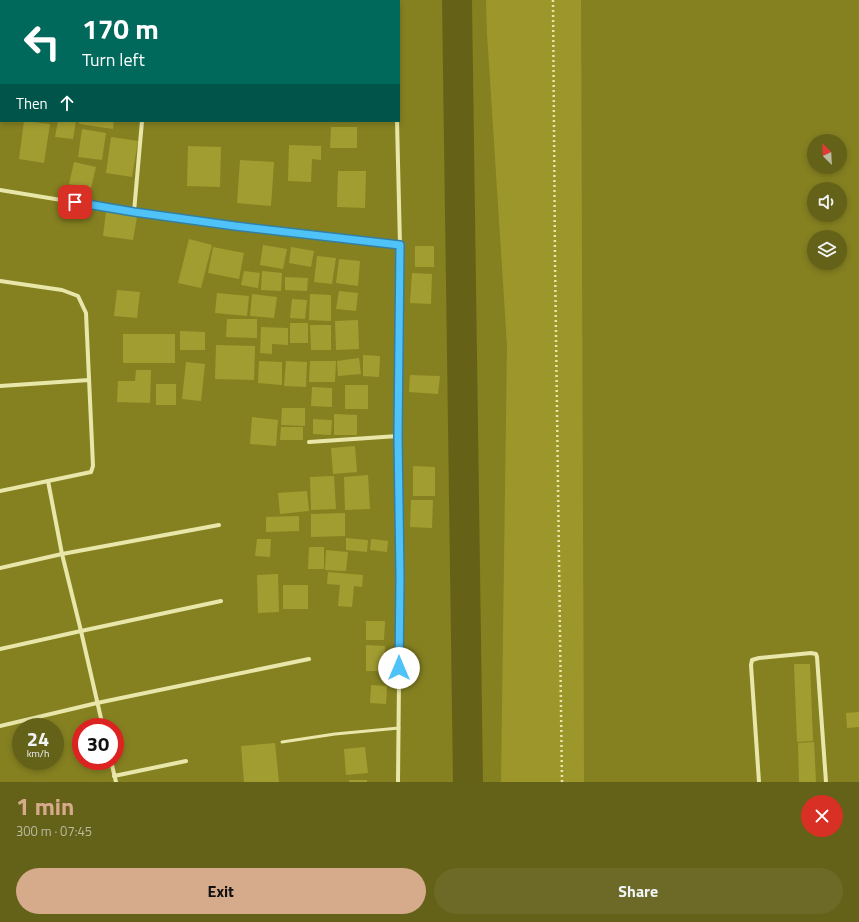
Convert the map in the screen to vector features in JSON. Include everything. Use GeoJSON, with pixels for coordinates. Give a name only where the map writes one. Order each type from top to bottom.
{"type":"FeatureCollection","features":[{"type":"Feature","properties":{"kind":"street"},"geometry":{"type":"LineString","coordinates":[[134,212],[142,122]]}},
{"type":"Feature","properties":{"kind":"street"},"geometry":{"type":"LineString","coordinates":[[397,122],[400,245],[398,436],[400,577],[398,782]]}},
{"type":"Feature","properties":{"kind":"street"},"geometry":{"type":"LineString","coordinates":[[0,190],[134,212],[390,245],[400,245]]}},
{"type":"Feature","properties":{"kind":"street"},"geometry":{"type":"LineString","coordinates":[[0,281],[62,290],[78,296],[86,313],[93,466],[91,472],[0,491]]}},
{"type":"Feature","properties":{"kind":"street"},"geometry":{"type":"LineString","coordinates":[[0,386],[89,380]]}},
{"type":"Feature","properties":{"kind":"street"},"geometry":{"type":"LineString","coordinates":[[310,442],[398,436]]}},
{"type":"Feature","properties":{"kind":"street"},"geometry":{"type":"LineString","coordinates":[[48,481],[62,554],[101,718]]}},
{"type":"Feature","properties":{"kind":"street"},"geometry":{"type":"LineString","coordinates":[[0,568],[62,554],[219,525]]}},
{"type":"Feature","properties":{"kind":"street"},"geometry":{"type":"LineString","coordinates":[[0,649],[221,601]]}},
{"type":"Feature","properties":{"kind":"street"},"geometry":{"type":"LineString","coordinates":[[759,782],[751,665],[752,660],[811,653],[816,654],[817,657],[826,782]]}},
{"type":"Feature","properties":{"kind":"street"},"geometry":{"type":"LineString","coordinates":[[0,726],[97,703],[309,659]]}},
{"type":"Feature","properties":{"kind":"street"},"geometry":{"type":"LineString","coordinates":[[114,776],[186,761]]}},
{"type":"Feature","properties":{"kind":"street"},"geometry":{"type":"LineString","coordinates":[[113,770],[115,782]]}},
{"type":"Feature","properties":{"kind":"lane"},"geometry":{"type":"LineString","coordinates":[[282,742],[335,734],[399,728]]}},
{"type":"Feature","properties":{"kind":"path"},"geometry":{"type":"LineString","coordinates":[[553,0],[562,782]]}},
{"type":"Feature","properties":{"kind":"shaded area"},"geometry":{"type":"Polygon","coordinates":[[[486,0],[581,0],[584,782],[501,782],[507,345],[486,0]]]}},
{"type":"Feature","properties":{"kind":"building"},"geometry":{"type":"Polygon","coordinates":[[[24,122],[50,124],[44,163],[19,159],[24,122]]]}},
{"type":"Feature","properties":{"kind":"building"},"geometry":{"type":"Polygon","coordinates":[[[58,122],[76,122],[73,139],[55,137],[58,122]]]}},
{"type":"Feature","properties":{"kind":"building"},"geometry":{"type":"Polygon","coordinates":[[[79,122],[114,122],[113,129],[79,124],[79,122]]]}},
{"type":"Feature","properties":{"kind":"building"},"geometry":{"type":"Polygon","coordinates":[[[331,127],[357,127],[357,148],[330,148],[331,127]]]}},
{"type":"Feature","properties":{"kind":"building"},"geometry":{"type":"Polygon","coordinates":[[[82,129],[106,133],[102,160],[78,157],[82,129]]]}},
{"type":"Feature","properties":{"kind":"building"},"geometry":{"type":"Polygon","coordinates":[[[111,137],[138,141],[132,177],[106,173],[111,137]]]}},
{"type":"Feature","properties":{"kind":"building"},"geometry":{"type":"Polygon","coordinates":[[[289,145],[321,146],[321,160],[312,159],[311,182],[288,181],[289,145]]]}},
{"type":"Feature","properties":{"kind":"building"},"geometry":{"type":"Polygon","coordinates":[[[188,146],[221,147],[220,187],[187,186],[188,146]]]}},
{"type":"Feature","properties":{"kind":"building"},"geometry":{"type":"Polygon","coordinates":[[[240,160],[274,162],[271,206],[237,203],[240,160]]]}},
{"type":"Feature","properties":{"kind":"building"},"geometry":{"type":"Polygon","coordinates":[[[74,162],[96,167],[91,188],[69,184],[74,162]]]}},
{"type":"Feature","properties":{"kind":"building"},"geometry":{"type":"Polygon","coordinates":[[[338,171],[366,171],[365,208],[337,207],[338,171]]]}},
{"type":"Feature","properties":{"kind":"building"},"geometry":{"type":"Polygon","coordinates":[[[106,212],[137,217],[133,240],[103,236],[106,212]]]}},
{"type":"Feature","properties":{"kind":"building"},"geometry":{"type":"Polygon","coordinates":[[[189,239],[212,245],[201,288],[178,283],[189,239]]]}},
{"type":"Feature","properties":{"kind":"building"},"geometry":{"type":"Polygon","coordinates":[[[263,245],[287,249],[283,269],[260,265],[263,245]]]}},
{"type":"Feature","properties":{"kind":"building"},"geometry":{"type":"Polygon","coordinates":[[[415,246],[434,246],[434,267],[415,267],[415,246]]]}},
{"type":"Feature","properties":{"kind":"building"},"geometry":{"type":"Polygon","coordinates":[[[213,247],[244,253],[239,279],[208,273],[213,247]]]}},
{"type":"Feature","properties":{"kind":"building"},"geometry":{"type":"Polygon","coordinates":[[[291,247],[314,251],[311,267],[289,263],[291,247]]]}},
{"type":"Feature","properties":{"kind":"building"},"geometry":{"type":"Polygon","coordinates":[[[317,256],[336,258],[332,284],[314,282],[317,256]]]}},
{"type":"Feature","properties":{"kind":"building"},"geometry":{"type":"Polygon","coordinates":[[[339,259],[360,261],[358,286],[336,283],[339,259]]]}},
{"type":"Feature","properties":{"kind":"building"},"geometry":{"type":"Polygon","coordinates":[[[244,271],[260,273],[258,288],[241,285],[244,271]]]}},
{"type":"Feature","properties":{"kind":"building"},"geometry":{"type":"Polygon","coordinates":[[[262,271],[282,273],[281,291],[261,290],[262,271]]]}},
{"type":"Feature","properties":{"kind":"building"},"geometry":{"type":"Polygon","coordinates":[[[412,273],[432,274],[431,304],[410,303],[412,273]]]}},
{"type":"Feature","properties":{"kind":"building"},"geometry":{"type":"Polygon","coordinates":[[[285,277],[308,278],[307,291],[285,290],[285,277]]]}},
{"type":"Feature","properties":{"kind":"building"},"geometry":{"type":"Polygon","coordinates":[[[117,290],[140,292],[137,318],[114,316],[117,290]]]}},
{"type":"Feature","properties":{"kind":"building"},"geometry":{"type":"Polygon","coordinates":[[[339,291],[358,293],[356,311],[336,309],[339,291]]]}},
{"type":"Feature","properties":{"kind":"building"},"geometry":{"type":"Polygon","coordinates":[[[217,293],[249,296],[247,316],[215,313],[217,293]]]}},
{"type":"Feature","properties":{"kind":"building"},"geometry":{"type":"Polygon","coordinates":[[[252,294],[277,297],[274,318],[250,316],[252,294]]]}},
{"type":"Feature","properties":{"kind":"building"},"geometry":{"type":"Polygon","coordinates":[[[310,294],[331,295],[331,321],[309,320],[310,294]]]}},
{"type":"Feature","properties":{"kind":"building"},"geometry":{"type":"Polygon","coordinates":[[[292,299],[307,300],[305,319],[290,318],[292,299]]]}},
{"type":"Feature","properties":{"kind":"building"},"geometry":{"type":"Polygon","coordinates":[[[227,319],[257,319],[257,338],[226,337],[227,319]]]}},
{"type":"Feature","properties":{"kind":"building"},"geometry":{"type":"Polygon","coordinates":[[[358,320],[359,349],[336,350],[335,321],[358,320]]]}},
{"type":"Feature","properties":{"kind":"building"},"geometry":{"type":"Polygon","coordinates":[[[290,323],[308,323],[308,343],[290,343],[290,323]]]}},
{"type":"Feature","properties":{"kind":"building"},"geometry":{"type":"Polygon","coordinates":[[[310,325],[331,325],[331,350],[311,350],[310,325]]]}},
{"type":"Feature","properties":{"kind":"building"},"geometry":{"type":"Polygon","coordinates":[[[261,327],[288,328],[288,345],[272,344],[272,354],[260,353],[261,327]]]}},
{"type":"Feature","properties":{"kind":"building"},"geometry":{"type":"Polygon","coordinates":[[[180,331],[205,332],[205,350],[180,350],[180,331]]]}},
{"type":"Feature","properties":{"kind":"building"},"geometry":{"type":"Polygon","coordinates":[[[123,334],[175,334],[175,363],[123,363],[123,334]]]}},
{"type":"Feature","properties":{"kind":"building"},"geometry":{"type":"Polygon","coordinates":[[[216,345],[255,346],[254,380],[215,379],[216,345]]]}},
{"type":"Feature","properties":{"kind":"building"},"geometry":{"type":"Polygon","coordinates":[[[363,355],[380,356],[379,377],[363,376],[363,355]]]}},
{"type":"Feature","properties":{"kind":"building"},"geometry":{"type":"Polygon","coordinates":[[[359,358],[361,374],[338,376],[337,361],[359,358]]]}},
{"type":"Feature","properties":{"kind":"building"},"geometry":{"type":"Polygon","coordinates":[[[259,361],[282,362],[282,385],[258,383],[259,361]]]}},
{"type":"Feature","properties":{"kind":"building"},"geometry":{"type":"Polygon","coordinates":[[[286,361],[307,362],[306,387],[284,386],[286,361]]]}},
{"type":"Feature","properties":{"kind":"building"},"geometry":{"type":"Polygon","coordinates":[[[310,361],[336,361],[335,382],[309,382],[310,361]]]}},
{"type":"Feature","properties":{"kind":"building"},"geometry":{"type":"Polygon","coordinates":[[[186,362],[205,364],[201,401],[182,399],[186,362]]]}},
{"type":"Feature","properties":{"kind":"building"},"geometry":{"type":"Polygon","coordinates":[[[136,370],[151,370],[150,403],[117,402],[118,381],[135,381],[136,370]]]}},
{"type":"Feature","properties":{"kind":"building"},"geometry":{"type":"Polygon","coordinates":[[[410,375],[440,376],[438,394],[409,392],[410,375]]]}},
{"type":"Feature","properties":{"kind":"building"},"geometry":{"type":"Polygon","coordinates":[[[156,384],[176,384],[176,405],[156,405],[156,384]]]}},
{"type":"Feature","properties":{"kind":"building"},"geometry":{"type":"Polygon","coordinates":[[[345,385],[368,385],[368,409],[345,409],[345,385]]]}},
{"type":"Feature","properties":{"kind":"building"},"geometry":{"type":"Polygon","coordinates":[[[312,387],[332,388],[332,407],[311,406],[312,387]]]}},
{"type":"Feature","properties":{"kind":"building"},"geometry":{"type":"Polygon","coordinates":[[[282,408],[305,408],[305,426],[281,425],[282,408]]]}},
{"type":"Feature","properties":{"kind":"building"},"geometry":{"type":"Polygon","coordinates":[[[334,414],[357,415],[357,435],[334,435],[334,414]]]}},
{"type":"Feature","properties":{"kind":"building"},"geometry":{"type":"Polygon","coordinates":[[[252,417],[278,420],[276,446],[250,444],[252,417]]]}},
{"type":"Feature","properties":{"kind":"building"},"geometry":{"type":"Polygon","coordinates":[[[313,419],[332,420],[331,435],[313,434],[313,419]]]}},
{"type":"Feature","properties":{"kind":"building"},"geometry":{"type":"Polygon","coordinates":[[[281,427],[303,427],[303,440],[280,440],[281,427]]]}},
{"type":"Feature","properties":{"kind":"building"},"geometry":{"type":"Polygon","coordinates":[[[355,446],[357,472],[333,474],[331,448],[355,446]]]}},
{"type":"Feature","properties":{"kind":"building"},"geometry":{"type":"Polygon","coordinates":[[[413,466],[435,467],[435,496],[413,496],[413,466]]]}},
{"type":"Feature","properties":{"kind":"building"},"geometry":{"type":"Polygon","coordinates":[[[368,475],[370,509],[345,510],[344,477],[368,475]]]}},
{"type":"Feature","properties":{"kind":"building"},"geometry":{"type":"Polygon","coordinates":[[[334,476],[336,509],[311,510],[310,477],[334,476]]]}},
{"type":"Feature","properties":{"kind":"building"},"geometry":{"type":"Polygon","coordinates":[[[307,491],[309,511],[280,514],[278,493],[307,491]]]}},
{"type":"Feature","properties":{"kind":"building"},"geometry":{"type":"Polygon","coordinates":[[[411,500],[433,500],[432,528],[410,527],[411,500]]]}},
{"type":"Feature","properties":{"kind":"building"},"geometry":{"type":"Polygon","coordinates":[[[345,513],[345,536],[311,537],[311,514],[345,513]]]}},
{"type":"Feature","properties":{"kind":"building"},"geometry":{"type":"Polygon","coordinates":[[[299,516],[299,531],[266,532],[266,517],[299,516]]]}},
{"type":"Feature","properties":{"kind":"building"},"geometry":{"type":"Polygon","coordinates":[[[346,538],[368,540],[367,552],[346,550],[346,538]]]}},
{"type":"Feature","properties":{"kind":"building"},"geometry":{"type":"Polygon","coordinates":[[[257,539],[271,539],[270,557],[255,556],[257,539]]]}},
{"type":"Feature","properties":{"kind":"building"},"geometry":{"type":"Polygon","coordinates":[[[371,539],[388,541],[387,552],[370,550],[371,539]]]}},
{"type":"Feature","properties":{"kind":"building"},"geometry":{"type":"Polygon","coordinates":[[[309,547],[324,547],[324,569],[308,569],[309,547]]]}},
{"type":"Feature","properties":{"kind":"building"},"geometry":{"type":"Polygon","coordinates":[[[326,550],[348,552],[346,571],[325,570],[326,550]]]}},
{"type":"Feature","properties":{"kind":"building"},"geometry":{"type":"Polygon","coordinates":[[[328,572],[363,575],[362,587],[354,586],[352,607],[338,606],[340,585],[327,584],[328,572]]]}},
{"type":"Feature","properties":{"kind":"building"},"geometry":{"type":"Polygon","coordinates":[[[278,574],[279,612],[258,613],[257,575],[278,574]]]}},
{"type":"Feature","properties":{"kind":"building"},"geometry":{"type":"Polygon","coordinates":[[[283,585],[308,585],[308,609],[283,609],[283,585]]]}},
{"type":"Feature","properties":{"kind":"building"},"geometry":{"type":"Polygon","coordinates":[[[366,621],[385,621],[384,640],[366,640],[366,621]]]}},
{"type":"Feature","properties":{"kind":"building"},"geometry":{"type":"Polygon","coordinates":[[[366,645],[385,646],[384,671],[366,671],[366,645]]]}},
{"type":"Feature","properties":{"kind":"building"},"geometry":{"type":"Polygon","coordinates":[[[794,664],[810,664],[813,741],[797,742],[794,664]]]}},
{"type":"Feature","properties":{"kind":"building"},"geometry":{"type":"Polygon","coordinates":[[[371,685],[387,686],[386,704],[370,703],[371,685]]]}},
{"type":"Feature","properties":{"kind":"building"},"geometry":{"type":"Polygon","coordinates":[[[859,712],[859,727],[847,728],[846,713],[859,712]]]}},
{"type":"Feature","properties":{"kind":"building"},"geometry":{"type":"Polygon","coordinates":[[[814,742],[816,782],[799,782],[798,743],[814,742]]]}},
{"type":"Feature","properties":{"kind":"building"},"geometry":{"type":"Polygon","coordinates":[[[275,743],[279,782],[244,782],[241,746],[275,743]]]}},
{"type":"Feature","properties":{"kind":"building"},"geometry":{"type":"Polygon","coordinates":[[[365,747],[368,773],[346,775],[344,749],[365,747]]]}},
{"type":"Feature","properties":{"kind":"building"},"geometry":{"type":"Polygon","coordinates":[[[349,780],[367,780],[367,782],[349,782],[349,780]]]}},
{"type":"Feature","properties":{"kind":"waterway"},"geometry":{"type":"LineString","coordinates":[[457,0],[468,782]]}},
{"type":"Feature","properties":{"kind":"route"},"geometry":{"type":"LineString","coordinates":[[75,202],[235,226],[400,245],[398,436],[400,577],[399,668]]}}]}
